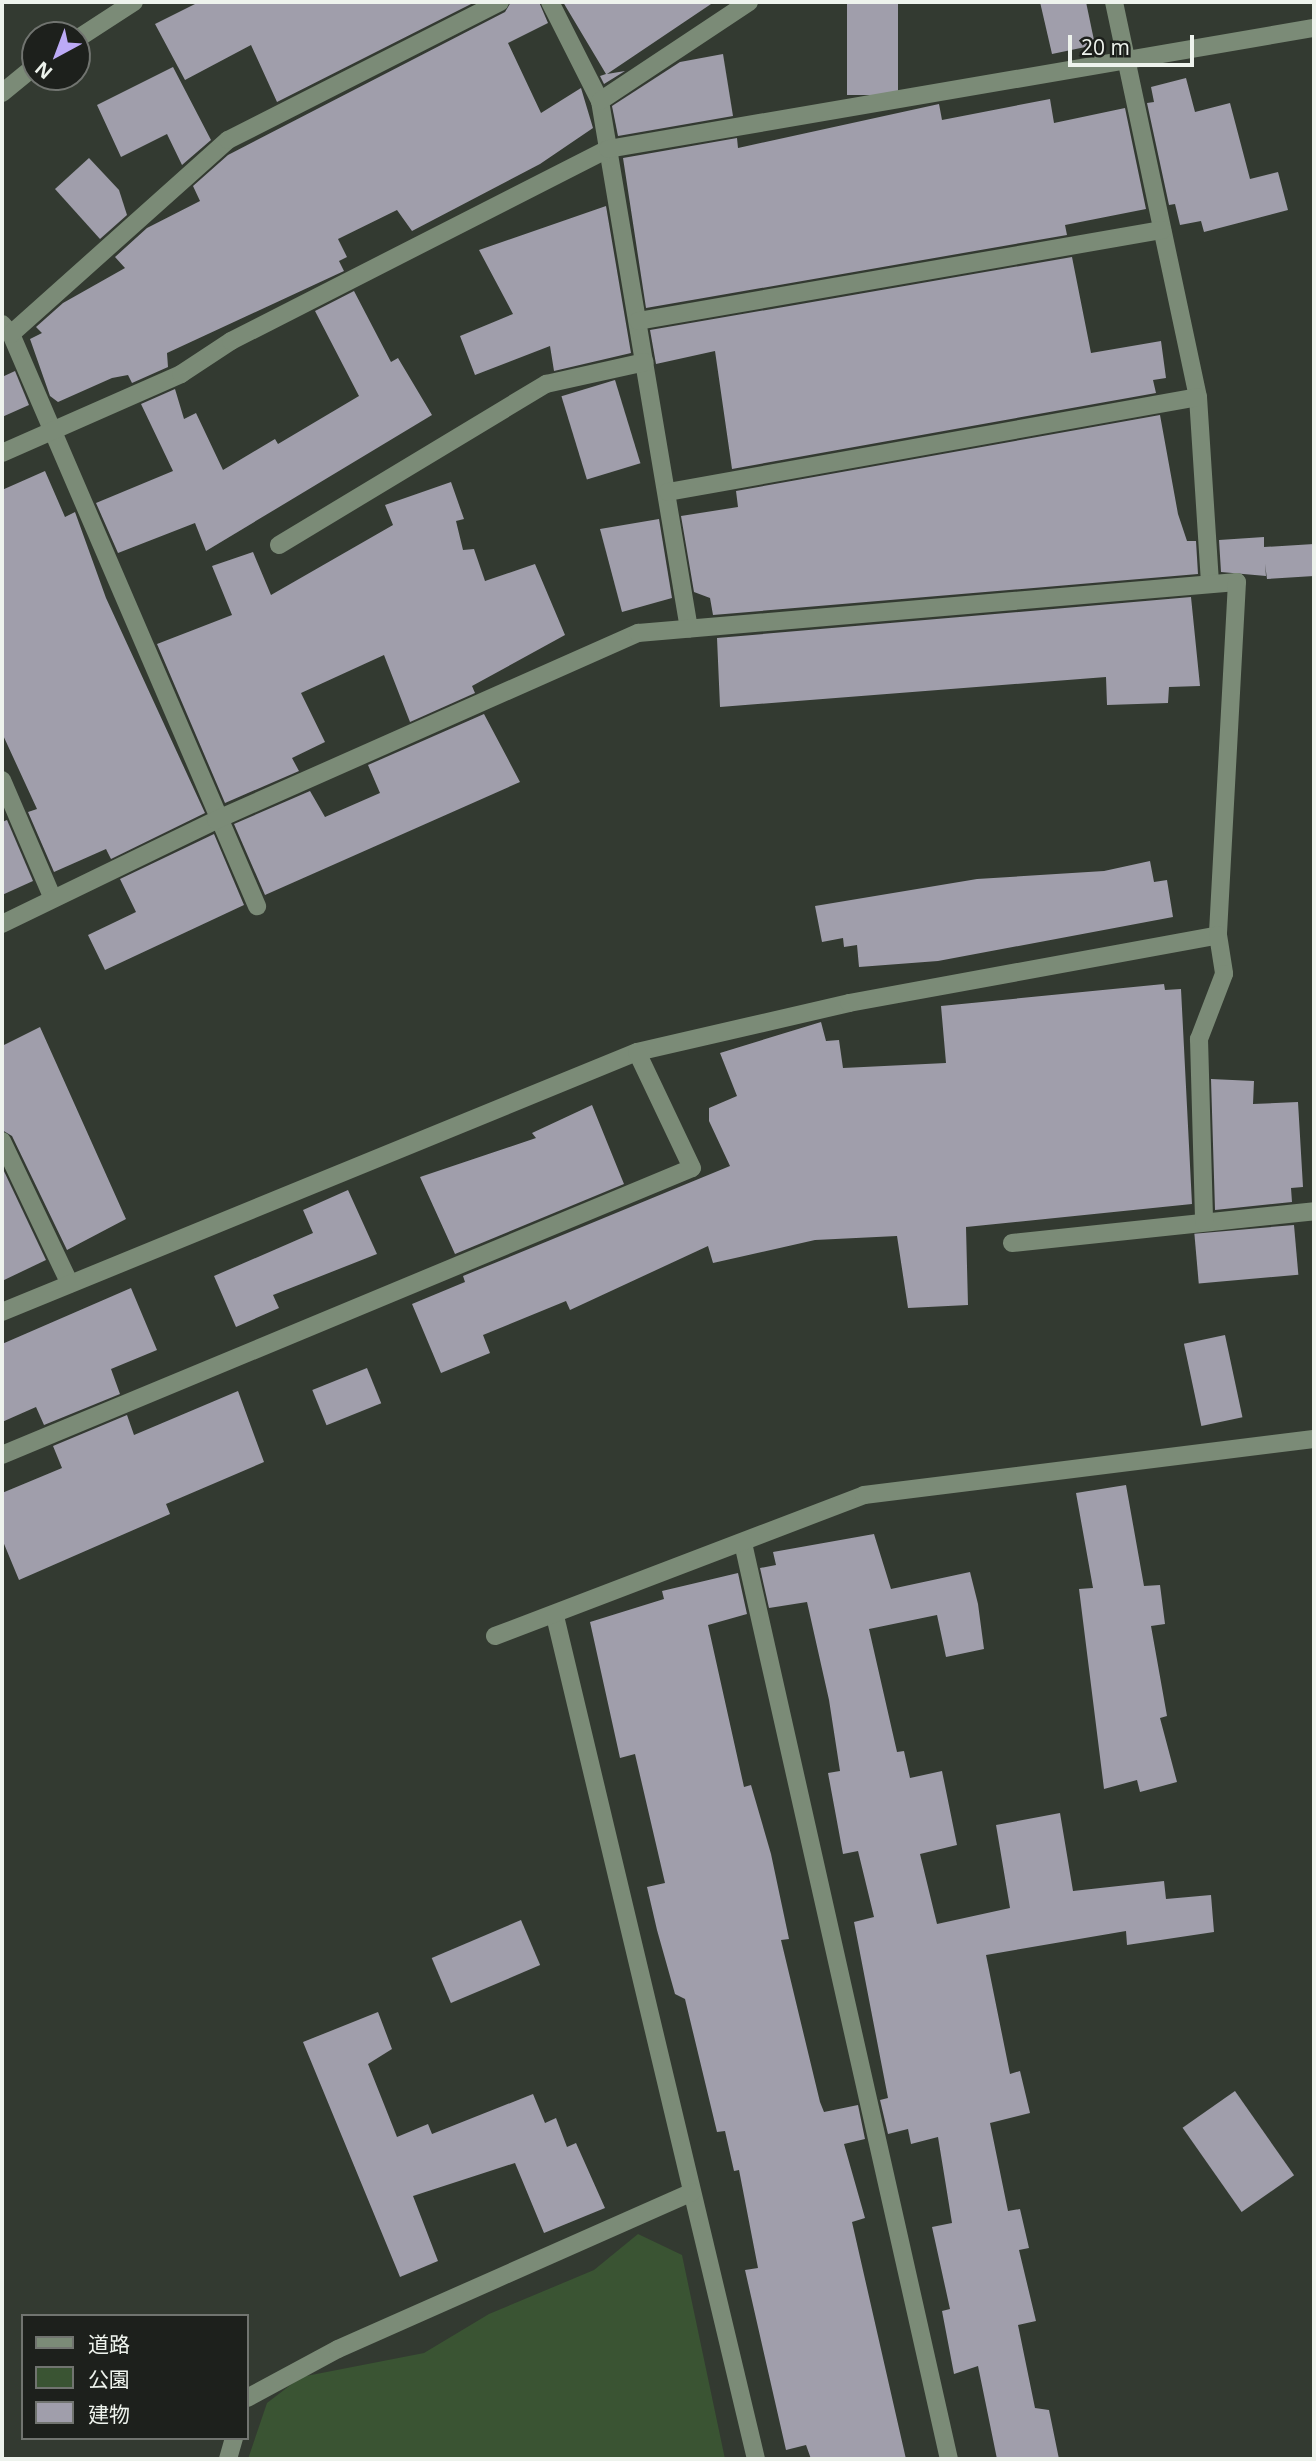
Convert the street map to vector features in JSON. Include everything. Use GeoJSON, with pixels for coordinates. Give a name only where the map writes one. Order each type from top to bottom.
{"type":"FeatureCollection","features":[{"type":"Feature","properties":{"kind":"street"},"geometry":{"type":"LineString","coordinates":[[91,29],[134,2]]}},
{"type":"Feature","properties":{"kind":"street"},"geometry":{"type":"LineString","coordinates":[[257,905],[216,820],[7,329],[228,140],[500,2]]}},
{"type":"Feature","properties":{"kind":"street"},"geometry":{"type":"LineString","coordinates":[[550,2],[600,101],[689,629]]}},
{"type":"Feature","properties":{"kind":"street"},"geometry":{"type":"LineString","coordinates":[[600,101],[749,2]]}},
{"type":"Feature","properties":{"kind":"street"},"geometry":{"type":"LineString","coordinates":[[1114,2],[1198,397],[1210,584]]}},
{"type":"Feature","properties":{"kind":"street"},"geometry":{"type":"LineString","coordinates":[[2,453],[181,374],[231,341],[608,149],[1127,64],[1314,28]]}},
{"type":"Feature","properties":{"kind":"street"},"geometry":{"type":"LineString","coordinates":[[2,93],[21,77]]}},
{"type":"Feature","properties":{"kind":"street"},"geometry":{"type":"LineString","coordinates":[[638,321],[1162,230]]}},
{"type":"Feature","properties":{"kind":"street"},"geometry":{"type":"LineString","coordinates":[[279,545],[546,384],[645,362]]}},
{"type":"Feature","properties":{"kind":"street"},"geometry":{"type":"LineString","coordinates":[[668,492],[1198,397]]}},
{"type":"Feature","properties":{"kind":"street"},"geometry":{"type":"LineString","coordinates":[[2,924],[216,820],[638,634],[1237,582],[1218,935],[1224,974],[1199,1039],[1204,1222]]}},
{"type":"Feature","properties":{"kind":"street"},"geometry":{"type":"LineString","coordinates":[[2,780],[54,899]]}},
{"type":"Feature","properties":{"kind":"street"},"geometry":{"type":"LineString","coordinates":[[2,1312],[637,1052],[849,1003],[1218,935]]}},
{"type":"Feature","properties":{"kind":"street"},"geometry":{"type":"LineString","coordinates":[[2,1455],[692,1168],[637,1052]]}},
{"type":"Feature","properties":{"kind":"street"},"geometry":{"type":"LineString","coordinates":[[2,1142],[70,1284]]}},
{"type":"Feature","properties":{"kind":"street"},"geometry":{"type":"LineString","coordinates":[[1012,1243],[1314,1211]]}},
{"type":"Feature","properties":{"kind":"street"},"geometry":{"type":"LineString","coordinates":[[495,1636],[555,1616],[864,1495],[1314,1439]]}},
{"type":"Feature","properties":{"kind":"street"},"geometry":{"type":"LineString","coordinates":[[743,1543],[949,2459]]}},
{"type":"Feature","properties":{"kind":"street"},"geometry":{"type":"LineString","coordinates":[[555,1616],[756,2459]]}},
{"type":"Feature","properties":{"kind":"street"},"geometry":{"type":"LineString","coordinates":[[248,2397],[338,2348],[692,2192]]}},
{"type":"Feature","properties":{"kind":"street"},"geometry":{"type":"LineString","coordinates":[[228,2459],[233,2440]]}},
{"type":"Feature","properties":{"kind":"green space"},"geometry":{"type":"Polygon","coordinates":[[[638,2234],[682,2255],[725,2459],[248,2459],[267,2403],[301,2377],[424,2353],[489,2314],[594,2270],[638,2234]]]}},
{"type":"Feature","properties":{"kind":"building"},"geometry":{"type":"Polygon","coordinates":[[[199,2],[475,2],[277,102],[251,45],[185,80],[155,24],[199,2]]]}},
{"type":"Feature","properties":{"kind":"building"},"geometry":{"type":"Polygon","coordinates":[[[511,2],[539,2],[548,23],[508,43],[541,113],[581,88],[593,128],[540,164],[412,231],[397,210],[338,239],[347,257],[339,261],[344,271],[167,353],[168,367],[132,383],[128,375],[112,378],[58,402],[50,396],[30,339],[42,333],[36,327],[63,303],[125,268],[115,257],[147,228],[200,201],[193,186],[228,155],[505,12],[511,2]]]}},
{"type":"Feature","properties":{"kind":"building"},"geometry":{"type":"Polygon","coordinates":[[[563,2],[714,2],[607,74],[625,71],[604,84],[600,76],[606,74],[563,2]]]}},
{"type":"Feature","properties":{"kind":"building"},"geometry":{"type":"Polygon","coordinates":[[[847,2],[898,2],[898,95],[847,95],[847,2]]]}},
{"type":"Feature","properties":{"kind":"building"},"geometry":{"type":"Polygon","coordinates":[[[1040,2],[1086,2],[1095,45],[1052,54],[1040,2]]]}},
{"type":"Feature","properties":{"kind":"building"},"geometry":{"type":"Polygon","coordinates":[[[723,54],[733,116],[618,136],[612,106],[680,62],[723,54]]]}},
{"type":"Feature","properties":{"kind":"building"},"geometry":{"type":"Polygon","coordinates":[[[173,67],[211,140],[182,165],[167,134],[121,157],[97,105],[173,67]]]}},
{"type":"Feature","properties":{"kind":"building"},"geometry":{"type":"Polygon","coordinates":[[[1186,78],[1195,112],[1230,103],[1250,179],[1278,172],[1288,210],[1204,232],[1201,221],[1180,225],[1175,204],[1169,205],[1147,103],[1154,102],[1151,87],[1186,78]]]}},
{"type":"Feature","properties":{"kind":"building"},"geometry":{"type":"Polygon","coordinates":[[[1050,99],[1054,123],[1125,108],[1146,209],[1065,225],[1067,235],[646,308],[623,158],[737,138],[738,148],[939,104],[942,120],[1050,99]]]}},
{"type":"Feature","properties":{"kind":"building"},"geometry":{"type":"Polygon","coordinates":[[[89,158],[119,190],[127,215],[100,239],[55,189],[89,158]]]}},
{"type":"Feature","properties":{"kind":"building"},"geometry":{"type":"Polygon","coordinates":[[[606,206],[631,353],[554,371],[550,346],[475,375],[460,336],[513,314],[479,250],[606,206]]]}},
{"type":"Feature","properties":{"kind":"building"},"geometry":{"type":"Polygon","coordinates":[[[1072,257],[1091,353],[1161,341],[1166,378],[1153,380],[1156,393],[732,469],[715,351],[656,364],[650,330],[1072,257]]]}},
{"type":"Feature","properties":{"kind":"building"},"geometry":{"type":"Polygon","coordinates":[[[354,291],[391,362],[398,358],[432,415],[206,551],[195,523],[118,553],[96,503],[173,471],[141,404],[175,389],[184,419],[196,413],[223,470],[275,439],[278,444],[359,396],[315,311],[354,291]]]}},
{"type":"Feature","properties":{"kind":"building"},"geometry":{"type":"Polygon","coordinates":[[[15,371],[29,405],[2,417],[2,377],[15,371]]]}},
{"type":"Feature","properties":{"kind":"building"},"geometry":{"type":"Polygon","coordinates":[[[615,380],[640,463],[587,480],[561,396],[615,380]]]}},
{"type":"Feature","properties":{"kind":"building"},"geometry":{"type":"Polygon","coordinates":[[[1160,415],[1178,514],[1187,541],[1196,541],[1198,574],[713,615],[710,598],[694,592],[681,516],[738,507],[736,491],[1160,415]]]}},
{"type":"Feature","properties":{"kind":"building"},"geometry":{"type":"Polygon","coordinates":[[[45,471],[65,517],[75,512],[106,598],[205,813],[111,859],[106,849],[54,872],[28,812],[37,809],[2,733],[2,490],[45,471]]]}},
{"type":"Feature","properties":{"kind":"building"},"geometry":{"type":"Polygon","coordinates":[[[451,482],[464,519],[456,521],[463,550],[474,549],[485,581],[535,564],[565,635],[472,686],[475,693],[410,722],[384,655],[301,693],[325,742],[292,758],[299,771],[225,803],[157,644],[232,615],[212,566],[253,552],[271,595],[393,525],[385,505],[451,482]]]}},
{"type":"Feature","properties":{"kind":"building"},"geometry":{"type":"Polygon","coordinates":[[[659,519],[672,598],[622,612],[600,529],[659,519]]]}},
{"type":"Feature","properties":{"kind":"building"},"geometry":{"type":"Polygon","coordinates":[[[1264,537],[1264,547],[1314,544],[1314,576],[1267,579],[1265,564],[1266,576],[1221,572],[1219,540],[1264,537]]]}},
{"type":"Feature","properties":{"kind":"building"},"geometry":{"type":"Polygon","coordinates":[[[1191,597],[1200,686],[1169,687],[1168,703],[1107,705],[1106,677],[720,707],[717,638],[1191,597]]]}},
{"type":"Feature","properties":{"kind":"building"},"geometry":{"type":"Polygon","coordinates":[[[484,714],[520,782],[265,895],[234,824],[310,791],[325,817],[380,793],[368,765],[484,714]]]}},
{"type":"Feature","properties":{"kind":"building"},"geometry":{"type":"Polygon","coordinates":[[[7,820],[33,881],[2,895],[2,822],[7,820]]]}},
{"type":"Feature","properties":{"kind":"building"},"geometry":{"type":"Polygon","coordinates":[[[214,834],[244,905],[105,970],[88,935],[136,912],[120,879],[214,834]]]}},
{"type":"Feature","properties":{"kind":"building"},"geometry":{"type":"Polygon","coordinates":[[[1150,861],[1154,882],[1167,880],[1173,917],[938,961],[859,967],[857,945],[844,947],[843,938],[822,942],[815,906],[977,879],[1104,871],[1150,861]]]}},
{"type":"Feature","properties":{"kind":"building"},"geometry":{"type":"Polygon","coordinates":[[[1164,984],[1165,990],[1181,989],[1192,1204],[966,1227],[968,1305],[908,1308],[897,1236],[815,1240],[713,1263],[708,1246],[570,1310],[566,1301],[483,1335],[490,1353],[441,1373],[412,1304],[465,1282],[463,1276],[730,1166],[709,1121],[709,1108],[737,1096],[720,1053],[821,1022],[826,1041],[839,1040],[843,1068],[946,1063],[941,1006],[1164,984]]]}},
{"type":"Feature","properties":{"kind":"building"},"geometry":{"type":"Polygon","coordinates":[[[40,1027],[126,1219],[67,1250],[12,1136],[2,1130],[2,1046],[40,1027]]]}},
{"type":"Feature","properties":{"kind":"building"},"geometry":{"type":"Polygon","coordinates":[[[1211,1079],[1254,1081],[1253,1104],[1298,1102],[1303,1187],[1291,1188],[1292,1202],[1215,1210],[1211,1079]]]}},
{"type":"Feature","properties":{"kind":"building"},"geometry":{"type":"Polygon","coordinates":[[[592,1105],[624,1184],[455,1254],[420,1177],[536,1138],[532,1133],[592,1105]]]}},
{"type":"Feature","properties":{"kind":"building"},"geometry":{"type":"Polygon","coordinates":[[[2,1167],[46,1260],[2,1281],[2,1167]]]}},
{"type":"Feature","properties":{"kind":"building"},"geometry":{"type":"Polygon","coordinates":[[[348,1190],[377,1254],[273,1295],[279,1308],[236,1327],[214,1276],[313,1233],[303,1210],[348,1190]]]}},
{"type":"Feature","properties":{"kind":"building"},"geometry":{"type":"Polygon","coordinates":[[[1294,1225],[1298,1275],[1199,1284],[1194,1234],[1294,1225]]]}},
{"type":"Feature","properties":{"kind":"building"},"geometry":{"type":"Polygon","coordinates":[[[131,1288],[157,1350],[111,1369],[120,1394],[44,1425],[36,1407],[2,1422],[2,1344],[131,1288]]]}},
{"type":"Feature","properties":{"kind":"building"},"geometry":{"type":"Polygon","coordinates":[[[1225,1335],[1242,1417],[1201,1426],[1184,1344],[1225,1335]]]}},
{"type":"Feature","properties":{"kind":"building"},"geometry":{"type":"Polygon","coordinates":[[[367,1368],[381,1403],[327,1425],[312,1390],[367,1368]]]}},
{"type":"Feature","properties":{"kind":"building"},"geometry":{"type":"Polygon","coordinates":[[[238,1391],[264,1462],[166,1504],[170,1514],[19,1580],[2,1539],[2,1493],[62,1468],[53,1446],[127,1415],[134,1435],[238,1391]]]}},
{"type":"Feature","properties":{"kind":"building"},"geometry":{"type":"Polygon","coordinates":[[[1126,1485],[1144,1586],[1160,1585],[1165,1624],[1151,1626],[1167,1716],[1160,1718],[1177,1782],[1140,1792],[1137,1780],[1104,1789],[1079,1589],[1093,1588],[1076,1493],[1126,1485]]]}},
{"type":"Feature","properties":{"kind":"building"},"geometry":{"type":"Polygon","coordinates":[[[874,1534],[891,1589],[970,1572],[978,1604],[984,1649],[946,1657],[937,1615],[869,1629],[897,1752],[904,1751],[910,1778],[942,1771],[957,1845],[920,1854],[937,1924],[1010,1908],[996,1825],[1060,1813],[1073,1891],[1164,1881],[1166,1899],[1211,1895],[1214,1932],[1127,1945],[1126,1931],[986,1955],[1010,2074],[1020,2071],[1030,2113],[990,2123],[1008,2211],[1020,2209],[1029,2248],[1019,2250],[1036,2321],[1018,2325],[1035,2408],[1049,2410],[1059,2459],[997,2459],[978,2366],[954,2374],[942,2311],[950,2309],[932,2227],[952,2223],[938,2137],[911,2144],[908,2129],[888,2134],[880,2100],[888,2098],[854,1922],[874,1917],[858,1851],[843,1854],[828,1773],[840,1771],[829,1700],[807,1602],[769,1608],[760,1568],[776,1565],[773,1552],[874,1534]]]}},
{"type":"Feature","properties":{"kind":"building"},"geometry":{"type":"Polygon","coordinates":[[[738,1573],[747,1614],[708,1625],[744,1787],[751,1785],[771,1854],[789,1939],[781,1940],[820,2102],[824,2112],[858,2105],[865,2139],[844,2144],[865,2218],[852,2222],[906,2459],[811,2459],[806,2445],[786,2450],[745,2270],[758,2268],[739,2170],[734,2171],[725,2131],[717,2132],[685,1999],[675,1994],[657,1930],[647,1887],[665,1883],[635,1754],[620,1758],[590,1622],[664,1599],[662,1591],[738,1573]]]}},
{"type":"Feature","properties":{"kind":"building"},"geometry":{"type":"Polygon","coordinates":[[[521,1920],[540,1965],[451,2003],[432,1958],[521,1920]]]}},
{"type":"Feature","properties":{"kind":"building"},"geometry":{"type":"Polygon","coordinates":[[[378,2012],[392,2049],[368,2064],[397,2137],[428,2124],[432,2134],[533,2094],[545,2123],[556,2118],[567,2147],[576,2143],[605,2208],[544,2233],[515,2163],[413,2196],[438,2261],[400,2277],[303,2042],[378,2012]]]}},
{"type":"Feature","properties":{"kind":"building"},"geometry":{"type":"Polygon","coordinates":[[[1235,2091],[1294,2175],[1242,2212],[1183,2128],[1235,2091]]]}}]}
